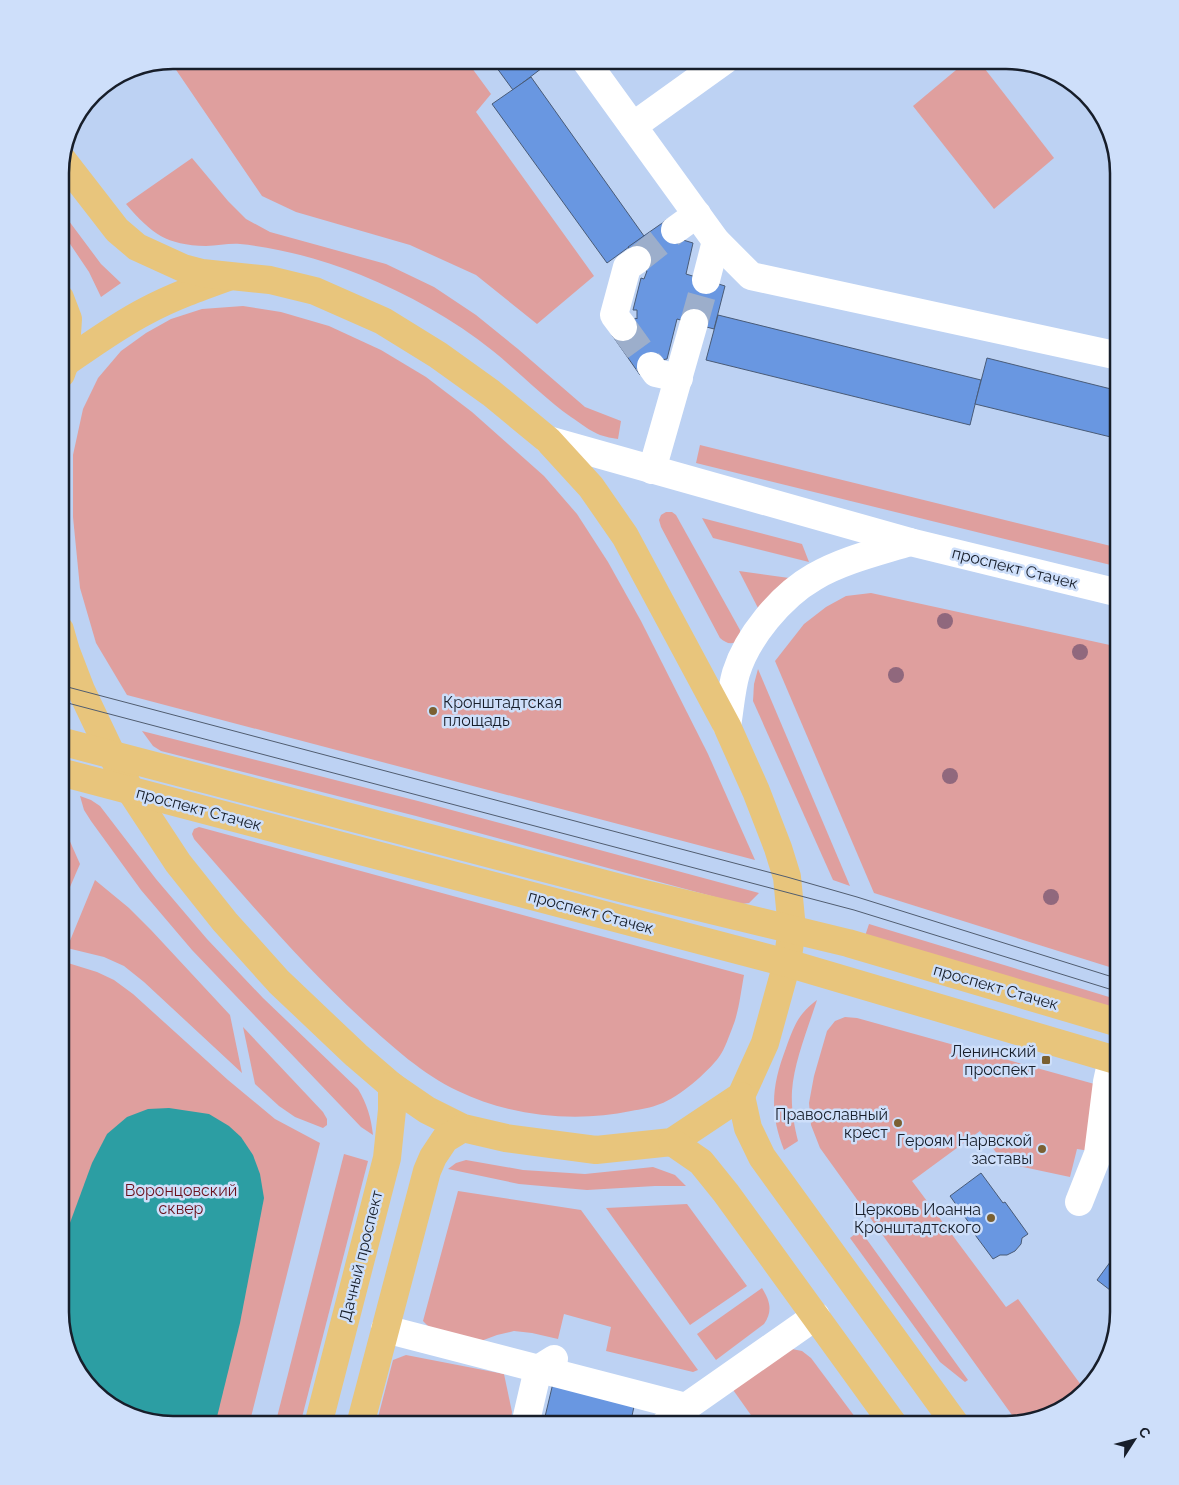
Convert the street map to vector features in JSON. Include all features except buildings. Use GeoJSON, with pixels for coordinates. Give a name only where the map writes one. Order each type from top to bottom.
{"type":"FeatureCollection","features":[{"type":"Feature","properties":{"kind":"main road"},"geometry":{"type":"LineString","coordinates":[[69,168],[117,230],[137,247],[183,268],[202,273],[270,280],[315,291],[383,321],[438,355],[476,382],[548,440],[591,487],[625,536],[727,726],[756,790],[778,848],[788,885],[792,929],[787,963],[765,1042],[741,1096],[672,1142],[596,1150],[506,1138],[463,1128],[427,1110],[392,1086],[356,1055],[280,982],[225,922],[178,863],[130,790],[81,690],[69,659]]}},
{"type":"Feature","properties":{"kind":"main road"},"geometry":{"type":"LineString","coordinates":[[69,362],[110,332],[146,311],[182,294],[232,275]]}},
{"type":"Feature","properties":{"kind":"main road","name":"проспект Стачек"},"geometry":{"type":"LineString","coordinates":[[69,743],[624,889],[848,943],[1110,1020]]}},
{"type":"Feature","properties":{"kind":"main road","name":"проспект Стачек"},"geometry":{"type":"LineString","coordinates":[[69,774],[787,963],[1110,1058]]}},
{"type":"Feature","properties":{"kind":"main road","name":"Дачный проспект"},"geometry":{"type":"LineString","coordinates":[[320,1416],[387,1158],[392,1110],[392,1086]]}},
{"type":"Feature","properties":{"kind":"main road"},"geometry":{"type":"LineString","coordinates":[[741,1096],[748,1128],[762,1157],[949,1416]]}},
{"type":"Feature","properties":{"kind":"main road"},"geometry":{"type":"LineString","coordinates":[[362,1416],[427,1171],[433,1157],[446,1139],[463,1128]]}},
{"type":"Feature","properties":{"kind":"main road"},"geometry":{"type":"LineString","coordinates":[[672,1142],[701,1162],[780,1266],[888,1416]]}},
{"type":"Feature","properties":{"kind":"street"},"geometry":{"type":"LineString","coordinates":[[592,69],[716,241],[751,276],[1110,354]]}},
{"type":"Feature","properties":{"kind":"street"},"geometry":{"type":"LineString","coordinates":[[633,126],[712,69]]}},
{"type":"Feature","properties":{"kind":"street"},"geometry":{"type":"LineString","coordinates":[[676,230],[697,214]]}},
{"type":"Feature","properties":{"kind":"street"},"geometry":{"type":"LineString","coordinates":[[706,280],[716,241]]}},
{"type":"Feature","properties":{"kind":"street"},"geometry":{"type":"LineString","coordinates":[[623,327],[614,315],[627,267],[637,260]]}},
{"type":"Feature","properties":{"kind":"street"},"geometry":{"type":"LineString","coordinates":[[652,470],[694,323]]}},
{"type":"Feature","properties":{"kind":"street"},"geometry":{"type":"LineString","coordinates":[[651,366],[656,372],[679,378]]}},
{"type":"Feature","properties":{"kind":"street","name":"проспект Стачек"},"geometry":{"type":"LineString","coordinates":[[548,440],[910,542],[1110,592]]}},
{"type":"Feature","properties":{"kind":"street"},"geometry":{"type":"LineString","coordinates":[[727,726],[736,673],[753,638],[766,619],[788,596],[814,577],[850,561],[910,542]]}},
{"type":"Feature","properties":{"kind":"street"},"geometry":{"type":"LineString","coordinates":[[1080,1202],[1098,1154],[1107,1082],[1110,1075]]}},
{"type":"Feature","properties":{"kind":"street"},"geometry":{"type":"LineString","coordinates":[[675,1416],[816,1316]]}},
{"type":"Feature","properties":{"kind":"street"},"geometry":{"type":"LineString","coordinates":[[385,1329],[538,1369]]}},
{"type":"Feature","properties":{"kind":"street"},"geometry":{"type":"LineString","coordinates":[[527,1416],[538,1369],[556,1358],[608,1373],[619,1390],[686,1407]]}},
{"type":"Feature","properties":{"kind":"green space"},"geometry":{"type":"Polygon","coordinates":[[[175,69],[473,69],[491,94],[476,112],[594,276],[537,324],[476,275],[410,245],[296,212],[262,196],[175,69]]]}},
{"type":"Feature","properties":{"kind":"green space"},"geometry":{"type":"Polygon","coordinates":[[[957,69],[985,69],[1054,158],[994,209],[913,106],[957,69]]]}},
{"type":"Feature","properties":{"kind":"green space"},"geometry":{"type":"Polygon","coordinates":[[[192,158],[228,201],[246,219],[270,232],[386,264],[434,287],[476,315],[585,407],[621,421],[618,439],[600,435],[585,427],[541,393],[478,339],[430,308],[379,282],[302,255],[240,244],[192,245],[161,236],[144,223],[126,204],[192,158]]]}},
{"type":"Feature","properties":{"kind":"green space"},"geometry":{"type":"Polygon","coordinates":[[[69,221],[101,264],[121,283],[101,297],[89,272],[69,242],[69,221]]]}},
{"type":"Feature","properties":{"kind":"green space"},"geometry":{"type":"Polygon","coordinates":[[[243,306],[281,312],[329,326],[381,350],[426,377],[472,412],[544,476],[577,514],[608,562],[641,621],[708,754],[755,860],[127,695],[96,643],[80,588],[73,517],[73,455],[83,409],[98,378],[121,351],[146,333],[171,319],[202,309],[243,306]]]}},
{"type":"Feature","properties":{"kind":"green space"},"geometry":{"type":"Polygon","coordinates":[[[700,445],[1110,546],[1110,565],[696,463],[700,445]]]}},
{"type":"Feature","properties":{"kind":"green space"},"geometry":{"type":"Polygon","coordinates":[[[666,512],[672,512],[676,515],[740,630],[740,638],[735,642],[728,643],[720,638],[661,527],[659,520],[661,515],[666,512]]]}},
{"type":"Feature","properties":{"kind":"green space"},"geometry":{"type":"Polygon","coordinates":[[[702,518],[802,544],[809,562],[713,538],[702,518]]]}},
{"type":"Feature","properties":{"kind":"green space"},"geometry":{"type":"Polygon","coordinates":[[[739,571],[789,578],[758,608],[739,571]]]}},
{"type":"Feature","properties":{"kind":"green space"},"geometry":{"type":"Polygon","coordinates":[[[871,593],[1110,645],[1110,967],[874,893],[775,661],[804,624],[826,607],[846,596],[871,593]]]}},
{"type":"Feature","properties":{"kind":"green space"},"geometry":{"type":"Polygon","coordinates":[[[758,669],[850,886],[833,880],[753,701],[754,684],[758,669]]]}},
{"type":"Feature","properties":{"kind":"green space"},"geometry":{"type":"Polygon","coordinates":[[[142,731],[418,801],[759,893],[749,903],[741,904],[416,816],[161,751],[153,746],[142,731]]]}},
{"type":"Feature","properties":{"kind":"green space"},"geometry":{"type":"Polygon","coordinates":[[[80,796],[100,806],[156,879],[207,939],[263,998],[358,1089],[368,1111],[373,1135],[361,1127],[192,950],[141,890],[91,821],[84,810],[80,796]]]}},
{"type":"Feature","properties":{"kind":"green space"},"geometry":{"type":"Polygon","coordinates":[[[199,827],[744,975],[737,1014],[727,1042],[714,1063],[692,1084],[667,1101],[650,1107],[610,1115],[565,1117],[520,1111],[478,1100],[432,1077],[386,1041],[341,1000],[277,933],[194,839],[192,834],[194,829],[199,827]]]}},
{"type":"Feature","properties":{"kind":"green space"},"geometry":{"type":"Polygon","coordinates":[[[69,839],[80,864],[69,889],[69,839]]]}},
{"type":"Feature","properties":{"kind":"green space"},"geometry":{"type":"Polygon","coordinates":[[[95,880],[129,908],[151,930],[230,1015],[242,1073],[144,982],[124,966],[104,957],[69,948],[69,943],[95,880]]]}},
{"type":"Feature","properties":{"kind":"green space"},"geometry":{"type":"Polygon","coordinates":[[[869,924],[1110,997],[1110,1010],[865,936],[869,924]]]}},
{"type":"Feature","properties":{"kind":"green space","name":"Воронцовский сквер"},"geometry":{"type":"Polygon","coordinates":[[[69,963],[97,972],[114,980],[133,994],[228,1080],[275,1119],[320,1143],[251,1416],[166,1416],[153,1414],[127,1406],[104,1390],[86,1370],[79,1358],[72,1339],[70,1326],[69,963]]]}},
{"type":"Feature","properties":{"kind":"green space"},"geometry":{"type":"Polygon","coordinates":[[[817,1000],[795,1068],[793,1080],[792,1110],[798,1141],[784,1150],[774,1111],[775,1087],[781,1061],[794,1027],[805,1010],[817,1000]]]}},
{"type":"Feature","properties":{"kind":"green space"},"geometry":{"type":"Polygon","coordinates":[[[845,1017],[857,1018],[1098,1085],[1090,1151],[1077,1149],[1070,1177],[1004,1163],[980,1131],[912,1181],[1006,1307],[1018,1299],[1081,1385],[1064,1399],[1040,1411],[1012,1416],[820,1148],[811,1125],[809,1103],[814,1076],[827,1031],[835,1021],[845,1017]]]}},
{"type":"Feature","properties":{"kind":"green space"},"geometry":{"type":"Polygon","coordinates":[[[243,1027],[323,1112],[327,1119],[327,1125],[323,1128],[295,1117],[279,1106],[255,1084],[243,1027]]]}},
{"type":"Feature","properties":{"kind":"green space"},"geometry":{"type":"Polygon","coordinates":[[[344,1154],[368,1161],[302,1416],[277,1416],[344,1154]]]}},
{"type":"Feature","properties":{"kind":"green space"},"geometry":{"type":"Polygon","coordinates":[[[466,1160],[523,1170],[585,1174],[653,1167],[675,1175],[686,1186],[587,1190],[519,1184],[448,1169],[456,1163],[466,1160]]]}},
{"type":"Feature","properties":{"kind":"green space"},"geometry":{"type":"Polygon","coordinates":[[[458,1191],[581,1210],[698,1370],[693,1372],[606,1351],[611,1327],[564,1314],[558,1339],[514,1331],[481,1341],[432,1330],[423,1321],[458,1191]]]}},
{"type":"Feature","properties":{"kind":"green space"},"geometry":{"type":"Polygon","coordinates":[[[687,1204],[747,1286],[690,1325],[606,1208],[687,1204]]]}},
{"type":"Feature","properties":{"kind":"green space"},"geometry":{"type":"Polygon","coordinates":[[[860,1230],[968,1380],[965,1382],[940,1362],[850,1238],[860,1230]]]}},
{"type":"Feature","properties":{"kind":"green space"},"geometry":{"type":"Polygon","coordinates":[[[762,1288],[769,1306],[769,1315],[764,1324],[716,1360],[697,1334],[762,1288]]]}},
{"type":"Feature","properties":{"kind":"green space"},"geometry":{"type":"Polygon","coordinates":[[[792,1349],[802,1351],[811,1358],[854,1416],[752,1416],[731,1387],[792,1349]]]}},
{"type":"Feature","properties":{"kind":"green space"},"geometry":{"type":"Polygon","coordinates":[[[406,1355],[504,1374],[511,1416],[378,1416],[393,1360],[406,1355]]]}},
{"type":"Feature","properties":{"kind":"shaded area"},"geometry":{"type":"Polygon","coordinates":[[[169,1108],[209,1114],[229,1126],[241,1137],[253,1155],[260,1174],[264,1198],[240,1323],[217,1416],[166,1416],[139,1411],[127,1406],[115,1399],[95,1381],[79,1358],[72,1339],[69,1312],[69,1226],[92,1163],[107,1134],[127,1117],[148,1109],[169,1108]]]}},
{"type":"Feature","properties":{"kind":"tunnel"},"geometry":{"type":"LineString","coordinates":[[637,260],[675,230]]}},
{"type":"Feature","properties":{"kind":"tunnel"},"geometry":{"type":"LineString","coordinates":[[694,323],[706,280]]}},
{"type":"Feature","properties":{"kind":"tunnel"},"geometry":{"type":"LineString","coordinates":[[623,327],[651,366]]}},
{"type":"Feature","properties":{"kind":"tram line"},"geometry":{"type":"LineString","coordinates":[[69,687],[787,877],[1110,976]]}},
{"type":"Feature","properties":{"kind":"tram line"},"geometry":{"type":"LineString","coordinates":[[69,703],[854,910],[1110,989]]}},
{"type":"Feature","properties":{"kind":"place","name":"Кронштадтская площадь"},"geometry":{"type":"Point","coordinates":[433,711]}},
{"type":"Feature","properties":{"kind":"place","name":"Ленинский проспект"},"geometry":{"type":"Point","coordinates":[1046,1060]}},
{"type":"Feature","properties":{"kind":"place","name":"Православный крест"},"geometry":{"type":"Point","coordinates":[898,1123]}},
{"type":"Feature","properties":{"kind":"place","name":"Героям Нарвской заставы"},"geometry":{"type":"Point","coordinates":[1042,1149]}},
{"type":"Feature","properties":{"kind":"place","name":"Церковь Иоанна Кронштадтского"},"geometry":{"type":"Point","coordinates":[991,1218]}}]}
